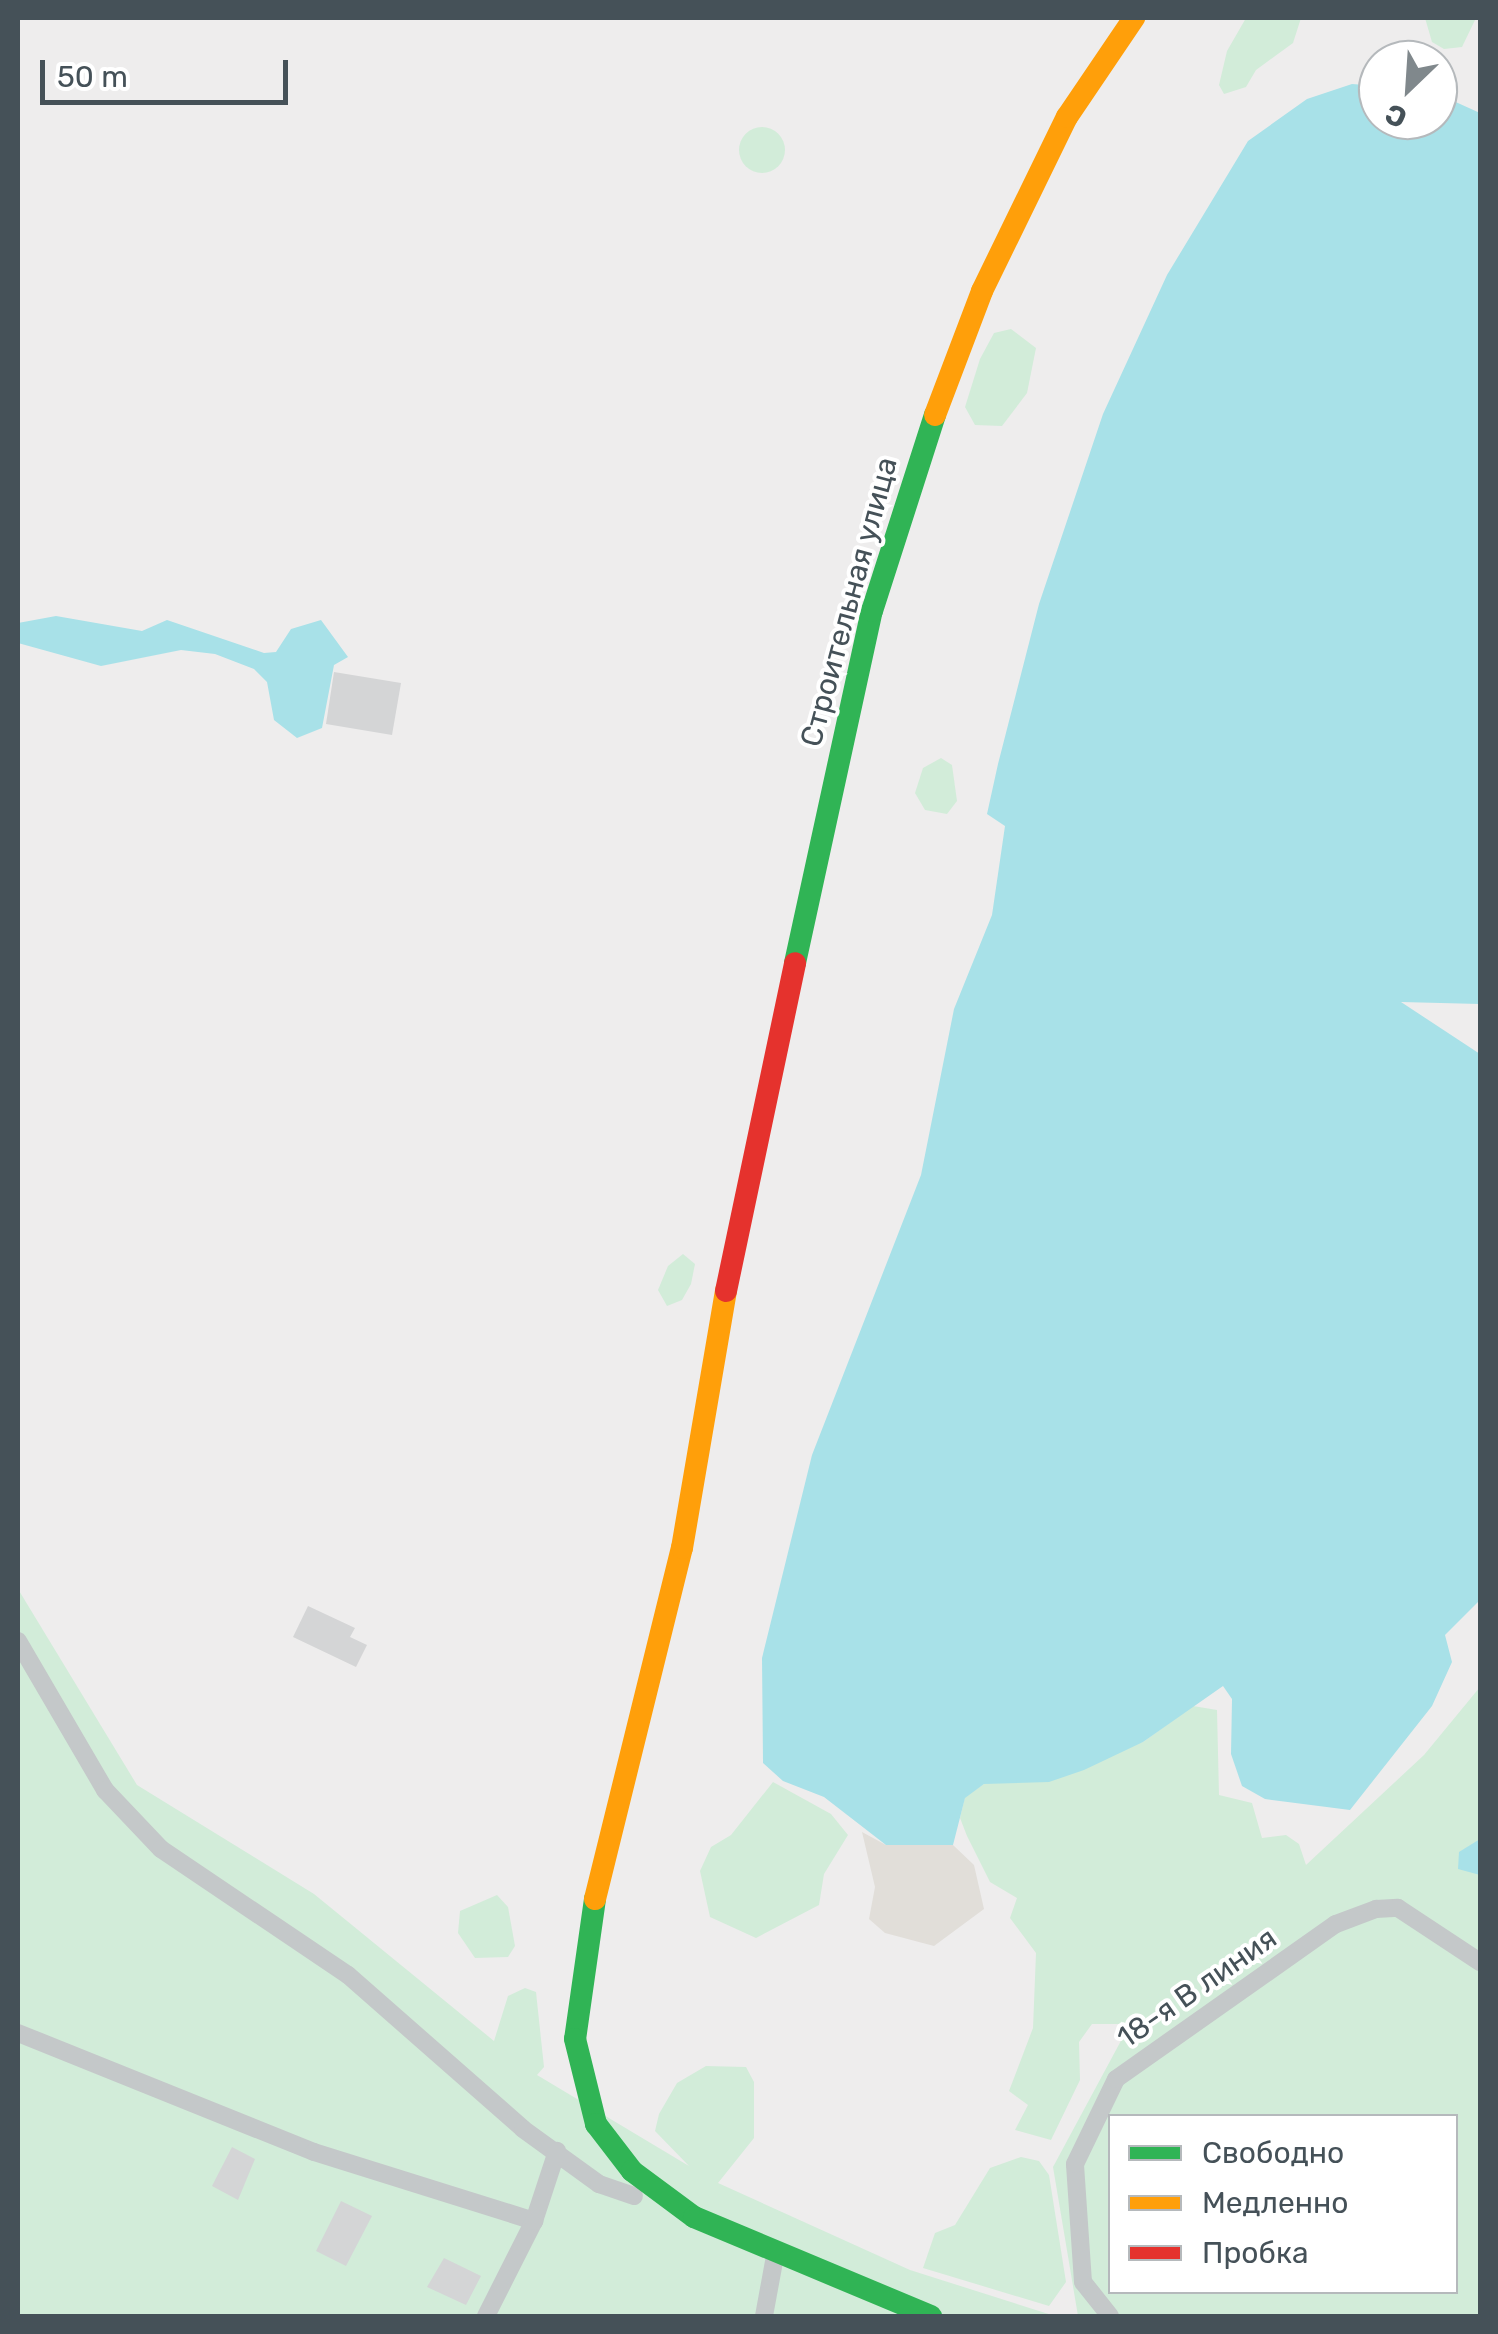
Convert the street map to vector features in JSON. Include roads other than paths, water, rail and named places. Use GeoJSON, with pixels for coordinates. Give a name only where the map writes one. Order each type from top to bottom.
{"type":"FeatureCollection","features":[{"type":"Feature","properties":{"kind":"street","name":"Строительная улица"},"geometry":{"type":"LineString","coordinates":[[931,2316],[775,2256],[694,2217],[632,2171],[596,2124],[575,2039],[587,1930],[682,1548],[734,1244],[850,702],[908,484],[982,291],[1067,117],[1134,18]]}},
{"type":"Feature","properties":{"kind":"lane"},"geometry":{"type":"LineString","coordinates":[[18,1641],[105,1790],[161,1849],[348,1975],[524,2129],[599,2184],[694,2217]]}},
{"type":"Feature","properties":{"kind":"lane","name":"18-я В линия"},"geometry":{"type":"LineString","coordinates":[[1110,2316],[1083,2282],[1075,2164],[1116,2078],[1336,1924],[1376,1910],[1398,1908],[1480,1962]]}},
{"type":"Feature","properties":{"kind":"lane"},"geometry":{"type":"LineString","coordinates":[[18,2032],[314,2152],[534,2222]]}},
{"type":"Feature","properties":{"kind":"lane"},"geometry":{"type":"LineString","coordinates":[[486,2316],[534,2222],[557,2151]]}},
{"type":"Feature","properties":{"kind":"lane"},"geometry":{"type":"LineString","coordinates":[[764,2316],[775,2256]]}},
{"type":"Feature","properties":{"kind":"water"},"geometry":{"type":"Polygon","coordinates":[[[1358,84],[1358,140],[1458,140],[1458,103],[1480,113],[1480,1004],[1401,1002],[1480,1054],[1480,1600],[1445,1635],[1452,1662],[1432,1706],[1350,1810],[1265,1799],[1242,1786],[1231,1754],[1232,1699],[1223,1686],[1143,1742],[1084,1770],[1049,1782],[984,1784],[965,1798],[953,1845],[886,1845],[824,1797],[783,1781],[763,1763],[762,1658],[812,1455],[921,1175],[954,1009],[992,915],[1005,826],[987,814],[998,764],[1039,604],[1103,414],[1167,275],[1248,141],[1307,99],[1358,84]]]}},
{"type":"Feature","properties":{"kind":"water"},"geometry":{"type":"Polygon","coordinates":[[[56,616],[142,631],[167,620],[264,653],[276,652],[291,629],[321,620],[348,657],[334,665],[322,728],[297,738],[274,720],[267,682],[254,669],[215,654],[181,650],[101,666],[18,643],[18,623],[56,616]]]}},
{"type":"Feature","properties":{"kind":"water"},"geometry":{"type":"Polygon","coordinates":[[[1480,1839],[1480,1875],[1458,1869],[1459,1852],[1480,1839]]]}}]}
